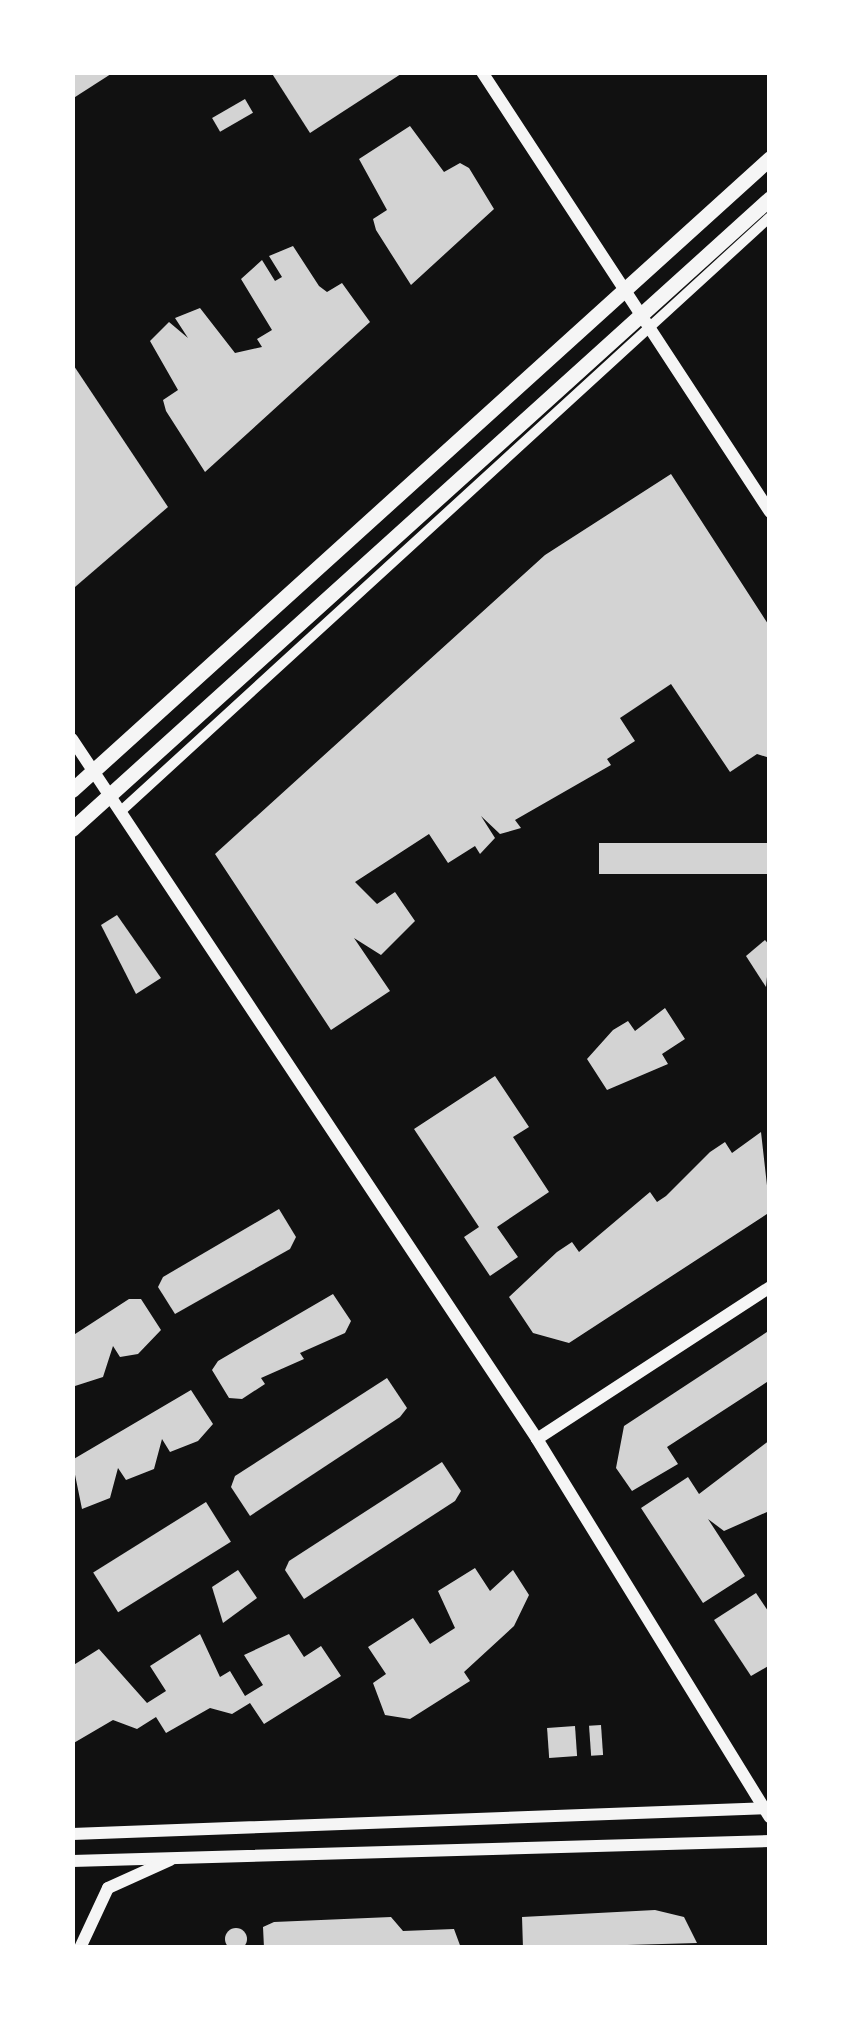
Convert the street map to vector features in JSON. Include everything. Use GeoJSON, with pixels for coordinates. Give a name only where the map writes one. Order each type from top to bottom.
{"type":"FeatureCollection","features":[{"type":"Feature","properties":{"kind":"main road"},"geometry":{"type":"LineString","coordinates":[[72,790],[619,290],[770,158]]}},
{"type":"Feature","properties":{"kind":"main road"},"geometry":{"type":"LineString","coordinates":[[72,828],[641,319],[770,198]]}},
{"type":"Feature","properties":{"kind":"street"},"geometry":{"type":"LineString","coordinates":[[482,72],[619,290],[770,512]]}},
{"type":"Feature","properties":{"kind":"street"},"geometry":{"type":"LineString","coordinates":[[120,812],[641,319],[770,218]]}},
{"type":"Feature","properties":{"kind":"street"},"geometry":{"type":"LineString","coordinates":[[72,739],[537,1439],[768,1811],[72,1834]]}},
{"type":"Feature","properties":{"kind":"street"},"geometry":{"type":"LineString","coordinates":[[537,1439],[770,1288]]}},
{"type":"Feature","properties":{"kind":"street"},"geometry":{"type":"LineString","coordinates":[[72,1860],[770,1841]]}},
{"type":"Feature","properties":{"kind":"street"},"geometry":{"type":"LineString","coordinates":[[80,1948],[108,1888],[177,1857]]}},
{"type":"Feature","properties":{"kind":"building"},"geometry":{"type":"Polygon","coordinates":[[[72,72],[114,72],[72,99],[72,72]]]}},
{"type":"Feature","properties":{"kind":"building"},"geometry":{"type":"Polygon","coordinates":[[[271,72],[404,72],[310,133],[271,72]]]}},
{"type":"Feature","properties":{"kind":"building"},"geometry":{"type":"Polygon","coordinates":[[[245,99],[253,113],[220,132],[212,118],[245,99]]]}},
{"type":"Feature","properties":{"kind":"building"},"geometry":{"type":"Polygon","coordinates":[[[410,126],[444,172],[460,163],[469,168],[494,209],[411,285],[376,230],[373,219],[387,210],[359,159],[410,126]]]}},
{"type":"Feature","properties":{"kind":"building"},"geometry":{"type":"Polygon","coordinates":[[[293,246],[319,286],[327,292],[342,283],[370,322],[205,472],[166,411],[163,400],[178,390],[150,341],[169,322],[188,338],[175,318],[200,308],[235,353],[262,347],[257,339],[272,330],[241,279],[262,260],[275,281],[282,277],[269,256],[293,246]]]}},
{"type":"Feature","properties":{"kind":"building"},"geometry":{"type":"Polygon","coordinates":[[[72,363],[168,507],[75,587],[72,583],[72,363]]]}},
{"type":"Feature","properties":{"kind":"building"},"geometry":{"type":"Polygon","coordinates":[[[671,474],[770,627],[770,758],[757,754],[730,772],[671,684],[620,718],[635,741],[607,759],[611,765],[515,820],[521,828],[500,834],[481,816],[495,838],[480,854],[475,846],[448,863],[429,834],[355,882],[377,904],[395,892],[415,921],[381,955],[354,938],[390,991],[331,1030],[215,854],[545,555],[671,474]]]}},
{"type":"Feature","properties":{"kind":"building"},"geometry":{"type":"Polygon","coordinates":[[[599,843],[770,843],[770,874],[599,874],[599,843]]]}},
{"type":"Feature","properties":{"kind":"building"},"geometry":{"type":"Polygon","coordinates":[[[117,915],[161,978],[136,994],[101,925],[117,915]]]}},
{"type":"Feature","properties":{"kind":"building"},"geometry":{"type":"Polygon","coordinates":[[[765,940],[770,946],[766,987],[746,956],[765,940]]]}},
{"type":"Feature","properties":{"kind":"building"},"geometry":{"type":"Polygon","coordinates":[[[665,1008],[685,1039],[662,1054],[668,1064],[607,1090],[587,1059],[613,1030],[628,1021],[635,1031],[665,1008]]]}},
{"type":"Feature","properties":{"kind":"building"},"geometry":{"type":"Polygon","coordinates":[[[495,1076],[529,1127],[513,1137],[549,1192],[497,1227],[518,1257],[490,1276],[464,1237],[479,1227],[414,1129],[495,1076]]]}},
{"type":"Feature","properties":{"kind":"building"},"geometry":{"type":"Polygon","coordinates":[[[761,1132],[770,1212],[569,1343],[533,1333],[509,1297],[557,1252],[572,1242],[579,1252],[650,1192],[657,1202],[666,1196],[725,1142],[732,1153],[761,1132]]]}},
{"type":"Feature","properties":{"kind":"building"},"geometry":{"type":"Polygon","coordinates":[[[279,1209],[296,1237],[290,1249],[175,1314],[158,1287],[163,1277],[279,1209]]]}},
{"type":"Feature","properties":{"kind":"building"},"geometry":{"type":"Polygon","coordinates":[[[333,1294],[351,1321],[345,1333],[300,1353],[304,1359],[261,1378],[265,1384],[242,1399],[229,1398],[212,1370],[218,1361],[333,1294]]]}},
{"type":"Feature","properties":{"kind":"building"},"geometry":{"type":"Polygon","coordinates":[[[129,1299],[141,1299],[161,1330],[138,1354],[120,1357],[113,1346],[103,1377],[75,1386],[72,1336],[129,1299]]]}},
{"type":"Feature","properties":{"kind":"building"},"geometry":{"type":"Polygon","coordinates":[[[770,1330],[770,1380],[667,1447],[678,1464],[632,1491],[616,1468],[624,1426],[770,1330]]]}},
{"type":"Feature","properties":{"kind":"building"},"geometry":{"type":"Polygon","coordinates":[[[387,1378],[407,1408],[400,1417],[250,1516],[231,1487],[235,1476],[387,1378]]]}},
{"type":"Feature","properties":{"kind":"building"},"geometry":{"type":"Polygon","coordinates":[[[191,1390],[213,1424],[198,1441],[170,1452],[162,1439],[154,1469],[126,1480],[118,1468],[110,1498],[82,1509],[72,1460],[191,1390]]]}},
{"type":"Feature","properties":{"kind":"building"},"geometry":{"type":"Polygon","coordinates":[[[770,1440],[767,1512],[724,1531],[708,1519],[745,1576],[703,1603],[641,1508],[688,1477],[699,1494],[770,1440]]]}},
{"type":"Feature","properties":{"kind":"building"},"geometry":{"type":"Polygon","coordinates":[[[442,1462],[461,1491],[455,1501],[304,1599],[285,1570],[289,1561],[442,1462]]]}},
{"type":"Feature","properties":{"kind":"building"},"geometry":{"type":"Polygon","coordinates":[[[206,1502],[231,1542],[118,1612],[93,1572],[206,1502]]]}},
{"type":"Feature","properties":{"kind":"building"},"geometry":{"type":"Polygon","coordinates":[[[475,1568],[490,1591],[513,1570],[529,1595],[514,1626],[464,1672],[470,1681],[410,1719],[385,1715],[373,1683],[386,1674],[368,1647],[413,1618],[430,1644],[455,1628],[438,1591],[475,1568]]]}},
{"type":"Feature","properties":{"kind":"building"},"geometry":{"type":"Polygon","coordinates":[[[238,1570],[257,1598],[223,1623],[212,1587],[238,1570]]]}},
{"type":"Feature","properties":{"kind":"building"},"geometry":{"type":"Polygon","coordinates":[[[756,1593],[770,1614],[770,1665],[751,1676],[714,1620],[756,1593]]]}},
{"type":"Feature","properties":{"kind":"building"},"geometry":{"type":"Polygon","coordinates":[[[200,1634],[220,1677],[230,1671],[245,1696],[263,1685],[244,1655],[289,1634],[304,1657],[321,1646],[341,1676],[264,1724],[250,1703],[232,1714],[210,1708],[166,1733],[156,1717],[137,1729],[113,1720],[72,1744],[72,1666],[99,1649],[147,1703],[166,1691],[150,1666],[200,1634]]]}},
{"type":"Feature","properties":{"kind":"building"},"geometry":{"type":"Polygon","coordinates":[[[601,1725],[603,1755],[591,1756],[589,1726],[601,1725]]]}},
{"type":"Feature","properties":{"kind":"building"},"geometry":{"type":"Polygon","coordinates":[[[575,1726],[577,1756],[549,1758],[547,1728],[575,1726]]]}},
{"type":"Feature","properties":{"kind":"building"},"geometry":{"type":"Polygon","coordinates":[[[655,1910],[684,1917],[697,1943],[523,1948],[522,1917],[655,1910]]]}},
{"type":"Feature","properties":{"kind":"building"},"geometry":{"type":"Polygon","coordinates":[[[391,1917],[403,1931],[454,1929],[461,1948],[264,1948],[263,1927],[274,1922],[391,1917]]]}},
{"type":"Feature","properties":{"kind":"building"},"geometry":{"type":"Polygon","coordinates":[[[236,1928],[244,1931],[244,1947],[236,1950],[228,1947],[225,1939],[228,1931],[236,1928]]]}}]}
